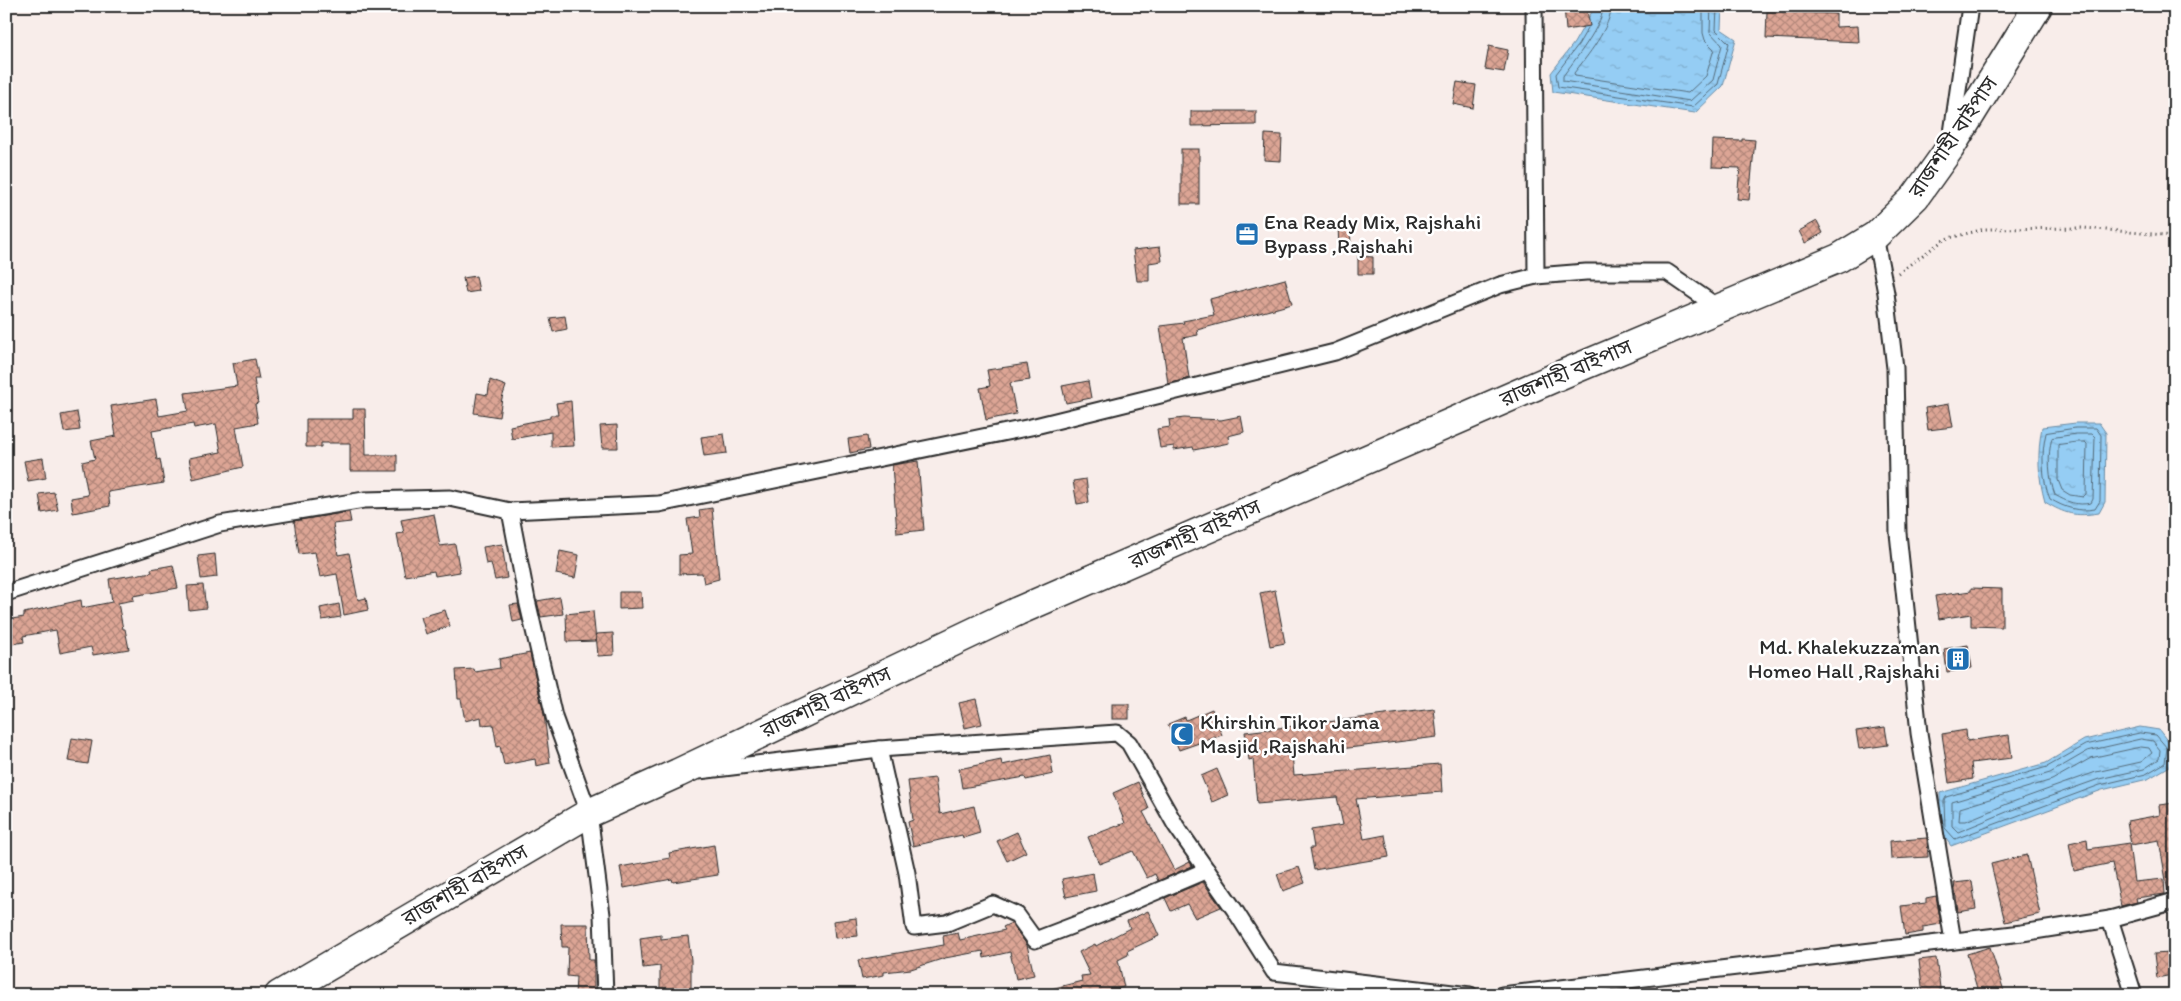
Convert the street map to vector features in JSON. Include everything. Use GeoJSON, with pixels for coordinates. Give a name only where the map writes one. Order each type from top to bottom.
{"type":"FeatureCollection","features":[{"type":"Feature","properties":{"kind":"highway","name":"রাজশাহী বাইপাস"},"geometry":{"type":"LineString","coordinates":[[279,995],[589,812],[678,773],[1018,611],[1839,258],[1875,236],[1915,197],[1950,148],[2038,6]]}},
{"type":"Feature","properties":{"kind":"street"},"geometry":{"type":"LineString","coordinates":[[1534,6],[1536,276]]}},
{"type":"Feature","properties":{"kind":"street"},"geometry":{"type":"LineString","coordinates":[[1950,148],[1970,6]]}},
{"type":"Feature","properties":{"kind":"street"},"geometry":{"type":"LineString","coordinates":[[1875,236],[1886,293],[1895,368],[1898,533],[1920,733],[1953,941]]}},
{"type":"Feature","properties":{"kind":"street"},"geometry":{"type":"LineString","coordinates":[[6,594],[220,524],[364,500],[450,498],[510,511],[659,504],[1031,427],[1335,352],[1500,285],[1536,276],[1586,272],[1667,272],[1719,308]]}},
{"type":"Feature","properties":{"kind":"street"},"geometry":{"type":"LineString","coordinates":[[510,511],[527,600],[554,717],[589,812],[602,915],[605,995]]}},
{"type":"Feature","properties":{"kind":"street"},"geometry":{"type":"LineString","coordinates":[[678,773],[879,749],[1117,733],[1129,743],[1176,826],[1274,972],[1470,995]]}},
{"type":"Feature","properties":{"kind":"street"},"geometry":{"type":"LineString","coordinates":[[879,749],[907,873],[914,927],[947,923],[993,904],[1017,915],[1035,940],[1108,912],[1207,870]]}},
{"type":"Feature","properties":{"kind":"street"},"geometry":{"type":"LineString","coordinates":[[1502,995],[2022,933],[2110,919],[2175,901]]}},
{"type":"Feature","properties":{"kind":"street"},"geometry":{"type":"LineString","coordinates":[[2110,919],[2134,995]]}},
{"type":"Feature","properties":{"kind":"path"},"geometry":{"type":"LineString","coordinates":[[1886,293],[1895,275],[1945,238],[1986,229],[2084,228],[2175,236]]}},
{"type":"Feature","properties":{"kind":"water"},"geometry":{"type":"Polygon","coordinates":[[[1591,6],[1722,6],[1721,29],[1736,39],[1723,86],[1695,113],[1553,92],[1551,73],[1574,43],[1593,10],[1591,6]]]}},
{"type":"Feature","properties":{"kind":"water"},"geometry":{"type":"Polygon","coordinates":[[[2076,423],[2099,423],[2106,433],[2105,502],[2099,513],[2070,514],[2045,502],[2039,465],[2042,427],[2076,423]]]}},
{"type":"Feature","properties":{"kind":"water"},"geometry":{"type":"Polygon","coordinates":[[[2140,727],[2159,730],[2172,747],[2170,766],[2148,779],[2102,790],[1951,846],[1940,830],[1940,793],[2046,763],[2084,740],[2140,727]]]}},
{"type":"Feature","properties":{"kind":"building"},"geometry":{"type":"Polygon","coordinates":[[[1564,6],[1586,6],[1590,26],[1566,30],[1564,6]]]}},
{"type":"Feature","properties":{"kind":"building"},"geometry":{"type":"Polygon","coordinates":[[[1767,11],[1836,14],[1836,27],[1858,26],[1859,42],[1766,38],[1767,11]]]}},
{"type":"Feature","properties":{"kind":"building"},"geometry":{"type":"Polygon","coordinates":[[[1489,46],[1508,50],[1504,72],[1485,69],[1489,46]]]}},
{"type":"Feature","properties":{"kind":"building"},"geometry":{"type":"Polygon","coordinates":[[[1457,82],[1476,85],[1473,108],[1453,104],[1457,82]]]}},
{"type":"Feature","properties":{"kind":"building"},"geometry":{"type":"Polygon","coordinates":[[[1191,111],[1256,111],[1256,125],[1191,126],[1191,111]]]}},
{"type":"Feature","properties":{"kind":"building"},"geometry":{"type":"Polygon","coordinates":[[[1265,134],[1282,135],[1281,161],[1264,160],[1265,134]]]}},
{"type":"Feature","properties":{"kind":"building"},"geometry":{"type":"Polygon","coordinates":[[[1742,139],[1755,140],[1749,200],[1737,199],[1740,168],[1712,167],[1713,140],[1742,141],[1742,139]]]}},
{"type":"Feature","properties":{"kind":"building"},"geometry":{"type":"Polygon","coordinates":[[[1181,149],[1199,149],[1199,204],[1181,204],[1181,149]]]}},
{"type":"Feature","properties":{"kind":"building"},"geometry":{"type":"Polygon","coordinates":[[[1817,221],[1823,233],[1805,243],[1799,231],[1817,221]]]}},
{"type":"Feature","properties":{"kind":"building"},"geometry":{"type":"Polygon","coordinates":[[[1338,224],[1350,224],[1351,249],[1339,250],[1338,224]]]}},
{"type":"Feature","properties":{"kind":"building"},"geometry":{"type":"Polygon","coordinates":[[[1160,247],[1162,261],[1149,263],[1149,281],[1137,281],[1133,250],[1160,247]]]}},
{"type":"Feature","properties":{"kind":"building"},"geometry":{"type":"Polygon","coordinates":[[[1358,256],[1373,257],[1373,274],[1358,274],[1358,256]]]}},
{"type":"Feature","properties":{"kind":"building"},"geometry":{"type":"Polygon","coordinates":[[[476,276],[479,291],[466,293],[463,278],[476,276]]]}},
{"type":"Feature","properties":{"kind":"building"},"geometry":{"type":"Polygon","coordinates":[[[1285,279],[1292,304],[1197,330],[1198,335],[1183,338],[1189,378],[1168,384],[1160,326],[1184,323],[1183,321],[1214,315],[1210,299],[1285,279]]]}},
{"type":"Feature","properties":{"kind":"building"},"geometry":{"type":"Polygon","coordinates":[[[565,316],[567,329],[553,332],[550,318],[565,316]]]}},
{"type":"Feature","properties":{"kind":"building"},"geometry":{"type":"Polygon","coordinates":[[[255,359],[259,379],[254,379],[258,403],[255,404],[258,423],[236,427],[243,467],[193,479],[189,458],[221,452],[216,424],[194,428],[193,424],[152,431],[157,460],[160,459],[164,483],[108,492],[110,506],[73,513],[71,498],[88,495],[82,462],[95,459],[91,441],[116,436],[111,406],[156,399],[159,416],[188,411],[185,393],[237,386],[233,363],[255,359]]]}},
{"type":"Feature","properties":{"kind":"building"},"geometry":{"type":"Polygon","coordinates":[[[1027,364],[1030,380],[1010,383],[1016,414],[986,420],[980,388],[990,386],[987,370],[1027,364]]]}},
{"type":"Feature","properties":{"kind":"building"},"geometry":{"type":"Polygon","coordinates":[[[490,380],[506,386],[499,417],[474,413],[477,393],[488,395],[490,380]]]}},
{"type":"Feature","properties":{"kind":"building"},"geometry":{"type":"Polygon","coordinates":[[[1088,381],[1091,398],[1066,403],[1062,386],[1088,381]]]}},
{"type":"Feature","properties":{"kind":"building"},"geometry":{"type":"Polygon","coordinates":[[[571,401],[574,446],[551,447],[551,432],[512,439],[510,426],[550,418],[550,415],[558,415],[556,403],[571,401]]]}},
{"type":"Feature","properties":{"kind":"building"},"geometry":{"type":"Polygon","coordinates":[[[1949,404],[1953,427],[1928,430],[1925,408],[1949,404]]]}},
{"type":"Feature","properties":{"kind":"building"},"geometry":{"type":"Polygon","coordinates":[[[353,409],[365,409],[366,455],[397,455],[397,471],[350,471],[350,443],[321,443],[321,447],[306,447],[306,419],[353,419],[353,409]]]}},
{"type":"Feature","properties":{"kind":"building"},"geometry":{"type":"Polygon","coordinates":[[[77,412],[80,430],[64,432],[61,415],[77,412]]]}},
{"type":"Feature","properties":{"kind":"building"},"geometry":{"type":"Polygon","coordinates":[[[1241,416],[1244,432],[1228,436],[1229,443],[1194,450],[1193,447],[1174,450],[1174,446],[1160,448],[1157,429],[1170,427],[1169,420],[1184,418],[1221,420],[1241,416]]]}},
{"type":"Feature","properties":{"kind":"building"},"geometry":{"type":"Polygon","coordinates":[[[617,425],[618,448],[602,448],[600,426],[617,425]]]}},
{"type":"Feature","properties":{"kind":"building"},"geometry":{"type":"Polygon","coordinates":[[[724,434],[727,453],[704,456],[701,437],[724,434]]]}},
{"type":"Feature","properties":{"kind":"building"},"geometry":{"type":"Polygon","coordinates":[[[867,436],[869,449],[850,453],[848,439],[867,436]]]}},
{"type":"Feature","properties":{"kind":"building"},"geometry":{"type":"Polygon","coordinates":[[[43,458],[46,478],[28,481],[24,461],[43,458]]]}},
{"type":"Feature","properties":{"kind":"building"},"geometry":{"type":"Polygon","coordinates":[[[918,461],[924,530],[897,533],[892,465],[918,461]]]}},
{"type":"Feature","properties":{"kind":"building"},"geometry":{"type":"Polygon","coordinates":[[[1086,479],[1089,502],[1077,504],[1073,481],[1086,479]]]}},
{"type":"Feature","properties":{"kind":"building"},"geometry":{"type":"Polygon","coordinates":[[[54,492],[58,510],[42,513],[39,494],[54,492]]]}},
{"type":"Feature","properties":{"kind":"building"},"geometry":{"type":"Polygon","coordinates":[[[712,508],[719,579],[704,583],[702,573],[679,574],[679,555],[692,554],[687,519],[700,517],[699,510],[712,508]]]}},
{"type":"Feature","properties":{"kind":"building"},"geometry":{"type":"Polygon","coordinates":[[[349,512],[351,522],[333,524],[338,555],[349,553],[358,600],[366,598],[368,610],[344,615],[337,574],[320,577],[315,552],[299,554],[294,521],[349,512]]]}},
{"type":"Feature","properties":{"kind":"building"},"geometry":{"type":"Polygon","coordinates":[[[434,514],[440,546],[455,544],[460,572],[435,576],[434,571],[405,576],[397,534],[404,533],[401,520],[434,514]]]}},
{"type":"Feature","properties":{"kind":"building"},"geometry":{"type":"Polygon","coordinates":[[[502,544],[507,578],[495,580],[491,563],[486,564],[483,547],[502,544]]]}},
{"type":"Feature","properties":{"kind":"building"},"geometry":{"type":"Polygon","coordinates":[[[560,551],[579,555],[575,578],[556,574],[560,551]]]}},
{"type":"Feature","properties":{"kind":"building"},"geometry":{"type":"Polygon","coordinates":[[[215,554],[217,577],[201,579],[198,556],[215,554]]]}},
{"type":"Feature","properties":{"kind":"building"},"geometry":{"type":"Polygon","coordinates":[[[173,565],[178,588],[133,596],[134,600],[118,603],[129,649],[93,655],[91,647],[60,653],[56,630],[23,636],[24,642],[6,645],[6,620],[24,617],[24,613],[81,600],[82,608],[112,602],[109,579],[152,572],[151,569],[173,565]]]}},
{"type":"Feature","properties":{"kind":"building"},"geometry":{"type":"Polygon","coordinates":[[[203,585],[206,608],[189,610],[187,586],[203,585]]]}},
{"type":"Feature","properties":{"kind":"building"},"geometry":{"type":"Polygon","coordinates":[[[1971,588],[2002,589],[2002,627],[1971,626],[1971,614],[1939,619],[1935,596],[1971,591],[1971,588]]]}},
{"type":"Feature","properties":{"kind":"building"},"geometry":{"type":"Polygon","coordinates":[[[1275,590],[1285,643],[1270,646],[1260,593],[1275,590]]]}},
{"type":"Feature","properties":{"kind":"building"},"geometry":{"type":"Polygon","coordinates":[[[619,592],[641,592],[642,608],[619,609],[619,592]]]}},
{"type":"Feature","properties":{"kind":"building"},"geometry":{"type":"Polygon","coordinates":[[[560,597],[563,614],[541,617],[537,601],[560,597]]]}},
{"type":"Feature","properties":{"kind":"building"},"geometry":{"type":"Polygon","coordinates":[[[339,604],[341,617],[322,620],[320,608],[339,604]]]}},
{"type":"Feature","properties":{"kind":"building"},"geometry":{"type":"Polygon","coordinates":[[[518,604],[522,620],[513,622],[510,605],[518,604]]]}},
{"type":"Feature","properties":{"kind":"building"},"geometry":{"type":"Polygon","coordinates":[[[445,610],[450,626],[426,634],[421,617],[445,610]]]}},
{"type":"Feature","properties":{"kind":"building"},"geometry":{"type":"Polygon","coordinates":[[[593,611],[596,641],[567,642],[566,614],[593,611]]]}},
{"type":"Feature","properties":{"kind":"building"},"geometry":{"type":"Polygon","coordinates":[[[613,633],[614,655],[598,656],[596,634],[613,633]]]}},
{"type":"Feature","properties":{"kind":"building","name":"Md. Khalekuzzaman Homeo Hall ,Rajshahi"},"geometry":{"type":"Polygon","coordinates":[[[1968,645],[1972,668],[1947,672],[1944,649],[1968,645]]]}},
{"type":"Feature","properties":{"kind":"building"},"geometry":{"type":"Polygon","coordinates":[[[530,653],[544,714],[550,763],[536,766],[535,759],[504,765],[500,746],[497,747],[493,724],[482,725],[481,717],[465,721],[461,699],[458,699],[456,670],[474,669],[475,672],[500,668],[499,659],[530,653]]]}},
{"type":"Feature","properties":{"kind":"building"},"geometry":{"type":"Polygon","coordinates":[[[976,699],[982,724],[965,728],[959,703],[976,699]]]}},
{"type":"Feature","properties":{"kind":"building"},"geometry":{"type":"Polygon","coordinates":[[[1112,704],[1129,704],[1129,719],[1112,719],[1112,704]]]}},
{"type":"Feature","properties":{"kind":"building"},"geometry":{"type":"Polygon","coordinates":[[[1212,709],[1222,735],[1179,750],[1168,724],[1185,717],[1186,720],[1212,709]]]}},
{"type":"Feature","properties":{"kind":"building"},"geometry":{"type":"Polygon","coordinates":[[[1434,709],[1437,737],[1292,755],[1294,775],[1440,764],[1442,792],[1356,799],[1364,839],[1385,835],[1389,857],[1314,870],[1310,848],[1314,848],[1311,830],[1343,825],[1337,797],[1257,804],[1253,759],[1249,760],[1245,732],[1434,709]]]}},
{"type":"Feature","properties":{"kind":"building"},"geometry":{"type":"Polygon","coordinates":[[[1885,727],[1888,745],[1859,749],[1856,731],[1885,727]]]}},
{"type":"Feature","properties":{"kind":"building"},"geometry":{"type":"Polygon","coordinates":[[[1966,730],[1967,741],[2009,735],[2012,758],[1971,763],[1973,779],[1949,783],[1942,734],[1966,730]]]}},
{"type":"Feature","properties":{"kind":"building"},"geometry":{"type":"Polygon","coordinates":[[[72,738],[92,741],[88,764],[68,761],[72,738]]]}},
{"type":"Feature","properties":{"kind":"building"},"geometry":{"type":"Polygon","coordinates":[[[1050,755],[1053,774],[1026,780],[1025,777],[962,788],[959,769],[1001,760],[1002,765],[1050,755]]]}},
{"type":"Feature","properties":{"kind":"building"},"geometry":{"type":"Polygon","coordinates":[[[1217,769],[1228,795],[1212,802],[1201,776],[1217,769]]]}},
{"type":"Feature","properties":{"kind":"building"},"geometry":{"type":"Polygon","coordinates":[[[935,778],[940,814],[974,806],[980,833],[963,838],[962,835],[913,846],[908,822],[913,820],[908,781],[935,778]]]}},
{"type":"Feature","properties":{"kind":"building"},"geometry":{"type":"Polygon","coordinates":[[[1138,782],[1149,809],[1143,812],[1174,870],[1190,862],[1192,866],[1158,881],[1155,874],[1147,878],[1133,851],[1099,864],[1088,837],[1125,823],[1113,793],[1138,782]]]}},
{"type":"Feature","properties":{"kind":"building"},"geometry":{"type":"Polygon","coordinates":[[[2175,803],[2175,892],[2168,892],[2159,840],[2131,845],[2127,821],[2160,815],[2159,805],[2175,803]]]}},
{"type":"Feature","properties":{"kind":"building"},"geometry":{"type":"Polygon","coordinates":[[[1017,832],[1026,852],[1007,861],[997,841],[1017,832]]]}},
{"type":"Feature","properties":{"kind":"building"},"geometry":{"type":"Polygon","coordinates":[[[1927,838],[1928,857],[1891,859],[1890,841],[1927,838]]]}},
{"type":"Feature","properties":{"kind":"building"},"geometry":{"type":"Polygon","coordinates":[[[2087,839],[2088,849],[2129,843],[2134,882],[2164,879],[2165,894],[2136,898],[2137,902],[2121,906],[2112,863],[2074,871],[2069,843],[2087,839]]]}},
{"type":"Feature","properties":{"kind":"building"},"geometry":{"type":"Polygon","coordinates":[[[714,845],[718,875],[673,882],[672,879],[624,888],[620,867],[670,858],[669,853],[714,845]]]}},
{"type":"Feature","properties":{"kind":"building"},"geometry":{"type":"Polygon","coordinates":[[[2027,855],[2040,914],[2005,922],[1991,864],[2027,855]]]}},
{"type":"Feature","properties":{"kind":"building"},"geometry":{"type":"Polygon","coordinates":[[[1299,867],[1305,883],[1283,891],[1277,874],[1299,867]]]}},
{"type":"Feature","properties":{"kind":"building"},"geometry":{"type":"Polygon","coordinates":[[[1093,873],[1096,891],[1066,897],[1062,879],[1093,873]]]}},
{"type":"Feature","properties":{"kind":"building"},"geometry":{"type":"Polygon","coordinates":[[[1972,881],[1976,909],[1958,912],[1954,883],[1972,881]]]}},
{"type":"Feature","properties":{"kind":"building"},"geometry":{"type":"Polygon","coordinates":[[[1203,882],[1221,907],[1195,918],[1187,904],[1171,911],[1165,898],[1203,882]]]}},
{"type":"Feature","properties":{"kind":"building"},"geometry":{"type":"Polygon","coordinates":[[[1936,896],[1941,924],[1923,927],[1923,932],[1905,935],[1901,906],[1926,903],[1926,898],[1936,896]]]}},
{"type":"Feature","properties":{"kind":"building"},"geometry":{"type":"Polygon","coordinates":[[[1148,911],[1159,936],[1127,951],[1128,955],[1118,960],[1124,987],[1098,993],[1099,995],[1047,995],[1047,990],[1082,981],[1081,976],[1090,975],[1079,952],[1095,944],[1096,946],[1130,928],[1127,921],[1148,911]]]}},
{"type":"Feature","properties":{"kind":"building"},"geometry":{"type":"Polygon","coordinates":[[[856,918],[858,936],[835,938],[833,921],[856,918]]]}},
{"type":"Feature","properties":{"kind":"building"},"geometry":{"type":"Polygon","coordinates":[[[1011,923],[1027,945],[1034,975],[1016,979],[1010,952],[984,958],[983,951],[945,958],[911,969],[884,972],[884,975],[862,979],[858,960],[944,945],[943,936],[958,933],[960,940],[1005,930],[1003,927],[1011,923]]]}},
{"type":"Feature","properties":{"kind":"building"},"geometry":{"type":"Polygon","coordinates":[[[561,924],[588,924],[589,960],[594,960],[594,995],[575,995],[576,977],[567,976],[568,947],[562,947],[561,924]]]}},
{"type":"Feature","properties":{"kind":"building"},"geometry":{"type":"Polygon","coordinates":[[[661,935],[661,939],[688,936],[691,960],[691,995],[660,995],[660,966],[643,968],[640,938],[661,935]]]}},
{"type":"Feature","properties":{"kind":"building"},"geometry":{"type":"Polygon","coordinates":[[[1990,947],[2004,991],[1991,995],[1979,995],[1967,954],[1990,947]]]}},
{"type":"Feature","properties":{"kind":"building"},"geometry":{"type":"Polygon","coordinates":[[[2169,953],[2172,975],[2157,978],[2154,954],[2169,953]]]}},
{"type":"Feature","properties":{"kind":"building"},"geometry":{"type":"Polygon","coordinates":[[[1936,958],[1941,995],[1923,995],[1919,960],[1936,958]]]}},
{"type":"Feature","properties":{"kind":"place","name":"Ena Ready Mix, Rajshahi Bypass ,Rajshahi"},"geometry":{"type":"Point","coordinates":[1247,234]}},
{"type":"Feature","properties":{"kind":"place","name":"Md. Khalekuzzaman Homeo Hall ,Rajshahi"},"geometry":{"type":"Point","coordinates":[1958,659]}},
{"type":"Feature","properties":{"kind":"place","name":"Khirshin Tikor Jama Masjid ,Rajshahi"},"geometry":{"type":"Point","coordinates":[1182,734]}}]}
